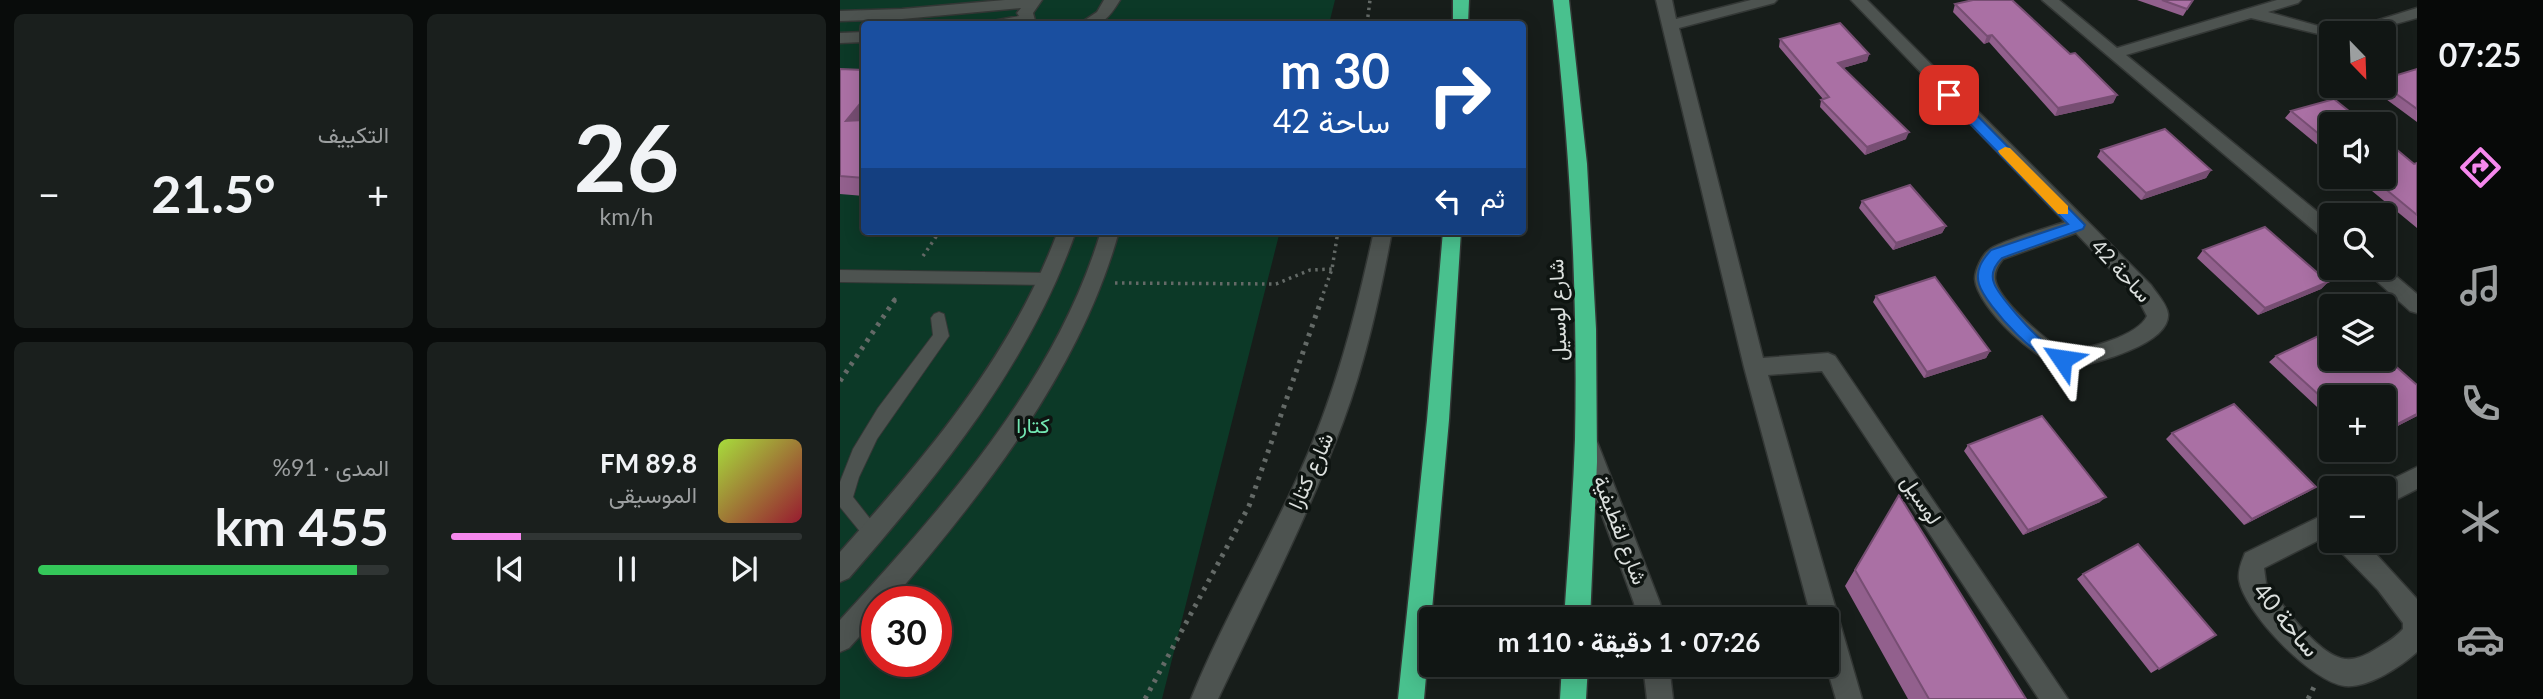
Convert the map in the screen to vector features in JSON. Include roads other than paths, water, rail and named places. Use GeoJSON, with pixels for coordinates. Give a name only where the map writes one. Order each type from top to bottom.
{"type":"FeatureCollection","features":[{"type":"Feature","properties":{"kind":"highway"},"geometry":{"type":"LineString","coordinates":[[1461,0],[1461,21]]}},
{"type":"Feature","properties":{"kind":"highway","name":"شارع لوسيل"},"geometry":{"type":"LineString","coordinates":[[1562,0],[1574,98],[1582,234],[1586,442],[1578,607]]}},
{"type":"Feature","properties":{"kind":"highway"},"geometry":{"type":"LineString","coordinates":[[1411,699],[1438,419],[1452,235]]}},
{"type":"Feature","properties":{"kind":"highway"},"geometry":{"type":"LineString","coordinates":[[1573,699],[1574,677]]}},
{"type":"Feature","properties":{"kind":"street"},"geometry":{"type":"LineString","coordinates":[[1095,21],[1107,10],[1112,0]]}},
{"type":"Feature","properties":{"kind":"street"},"geometry":{"type":"LineString","coordinates":[[1664,0],[1755,367],[1821,607]]}},
{"type":"Feature","properties":{"kind":"street"},"geometry":{"type":"LineString","coordinates":[[1671,25],[1769,0]]}},
{"type":"Feature","properties":{"kind":"street","name":"ساحة 42"},"geometry":{"type":"LineString","coordinates":[[1859,0],[2144,292],[2157,309],[2158,319],[2153,329],[2144,335],[2071,360],[2049,354],[2036,345],[1986,285],[1985,274],[1988,263],[1996,254],[2078,225]]}},
{"type":"Feature","properties":{"kind":"street"},"geometry":{"type":"LineString","coordinates":[[2050,0],[2319,224]]}},
{"type":"Feature","properties":{"kind":"street"},"geometry":{"type":"LineString","coordinates":[[2113,54],[2293,0]]}},
{"type":"Feature","properties":{"kind":"street"},"geometry":{"type":"LineString","coordinates":[[840,16],[902,14],[1033,1]]}},
{"type":"Feature","properties":{"kind":"street"},"geometry":{"type":"LineString","coordinates":[[1028,21],[1026,10],[1033,1]]}},
{"type":"Feature","properties":{"kind":"street"},"geometry":{"type":"LineString","coordinates":[[2251,13],[2319,30]]}},
{"type":"Feature","properties":{"kind":"street"},"geometry":{"type":"LineString","coordinates":[[2389,21],[2417,13]]}},
{"type":"Feature","properties":{"kind":"street"},"geometry":{"type":"LineString","coordinates":[[840,38],[861,37]]}},
{"type":"Feature","properties":{"kind":"street"},"geometry":{"type":"LineString","coordinates":[[840,570],[873,534],[981,396],[1010,352],[1048,279],[1065,235]]}},
{"type":"Feature","properties":{"kind":"street"},"geometry":{"type":"LineString","coordinates":[[840,639],[935,534],[997,454],[1057,355],[1091,283],[1109,235]]}},
{"type":"Feature","properties":{"kind":"street","name":"شارع كتارا"},"geometry":{"type":"LineString","coordinates":[[1203,699],[1310,477],[1333,420],[1366,316],[1382,235]]}},
{"type":"Feature","properties":{"kind":"street"},"geometry":{"type":"LineString","coordinates":[[2387,280],[2417,305]]}},
{"type":"Feature","properties":{"kind":"street","name":"لوسيل"},"geometry":{"type":"LineString","coordinates":[[1755,367],[1828,362],[2055,699]]}},
{"type":"Feature","properties":{"kind":"street","name":"شارع لقطيفية"},"geometry":{"type":"LineString","coordinates":[[1586,442],[1648,607]]}},
{"type":"Feature","properties":{"kind":"street"},"geometry":{"type":"LineString","coordinates":[[2396,488],[2417,477]]}},
{"type":"Feature","properties":{"kind":"street","name":"ساحة 40"},"geometry":{"type":"LineString","coordinates":[[2319,528],[2254,561],[2250,572],[2251,583],[2310,655],[2343,673],[2359,672],[2406,646],[2416,635],[2417,624],[2408,606],[2358,553]]}},
{"type":"Feature","properties":{"kind":"street"},"geometry":{"type":"LineString","coordinates":[[1839,666],[1849,699]]}},
{"type":"Feature","properties":{"kind":"street"},"geometry":{"type":"LineString","coordinates":[[1657,677],[1660,699]]}},
{"type":"Feature","properties":{"kind":"lane"},"geometry":{"type":"LineString","coordinates":[[840,276],[1048,279]]}},
{"type":"Feature","properties":{"kind":"lane"},"geometry":{"type":"LineString","coordinates":[[873,534],[844,499],[849,475],[871,435],[941,336],[939,318]]}},
{"type":"Feature","properties":{"kind":"park label","name":"كتارا"},"geometry":{"type":"Point","coordinates":[1033,426]}}]}
